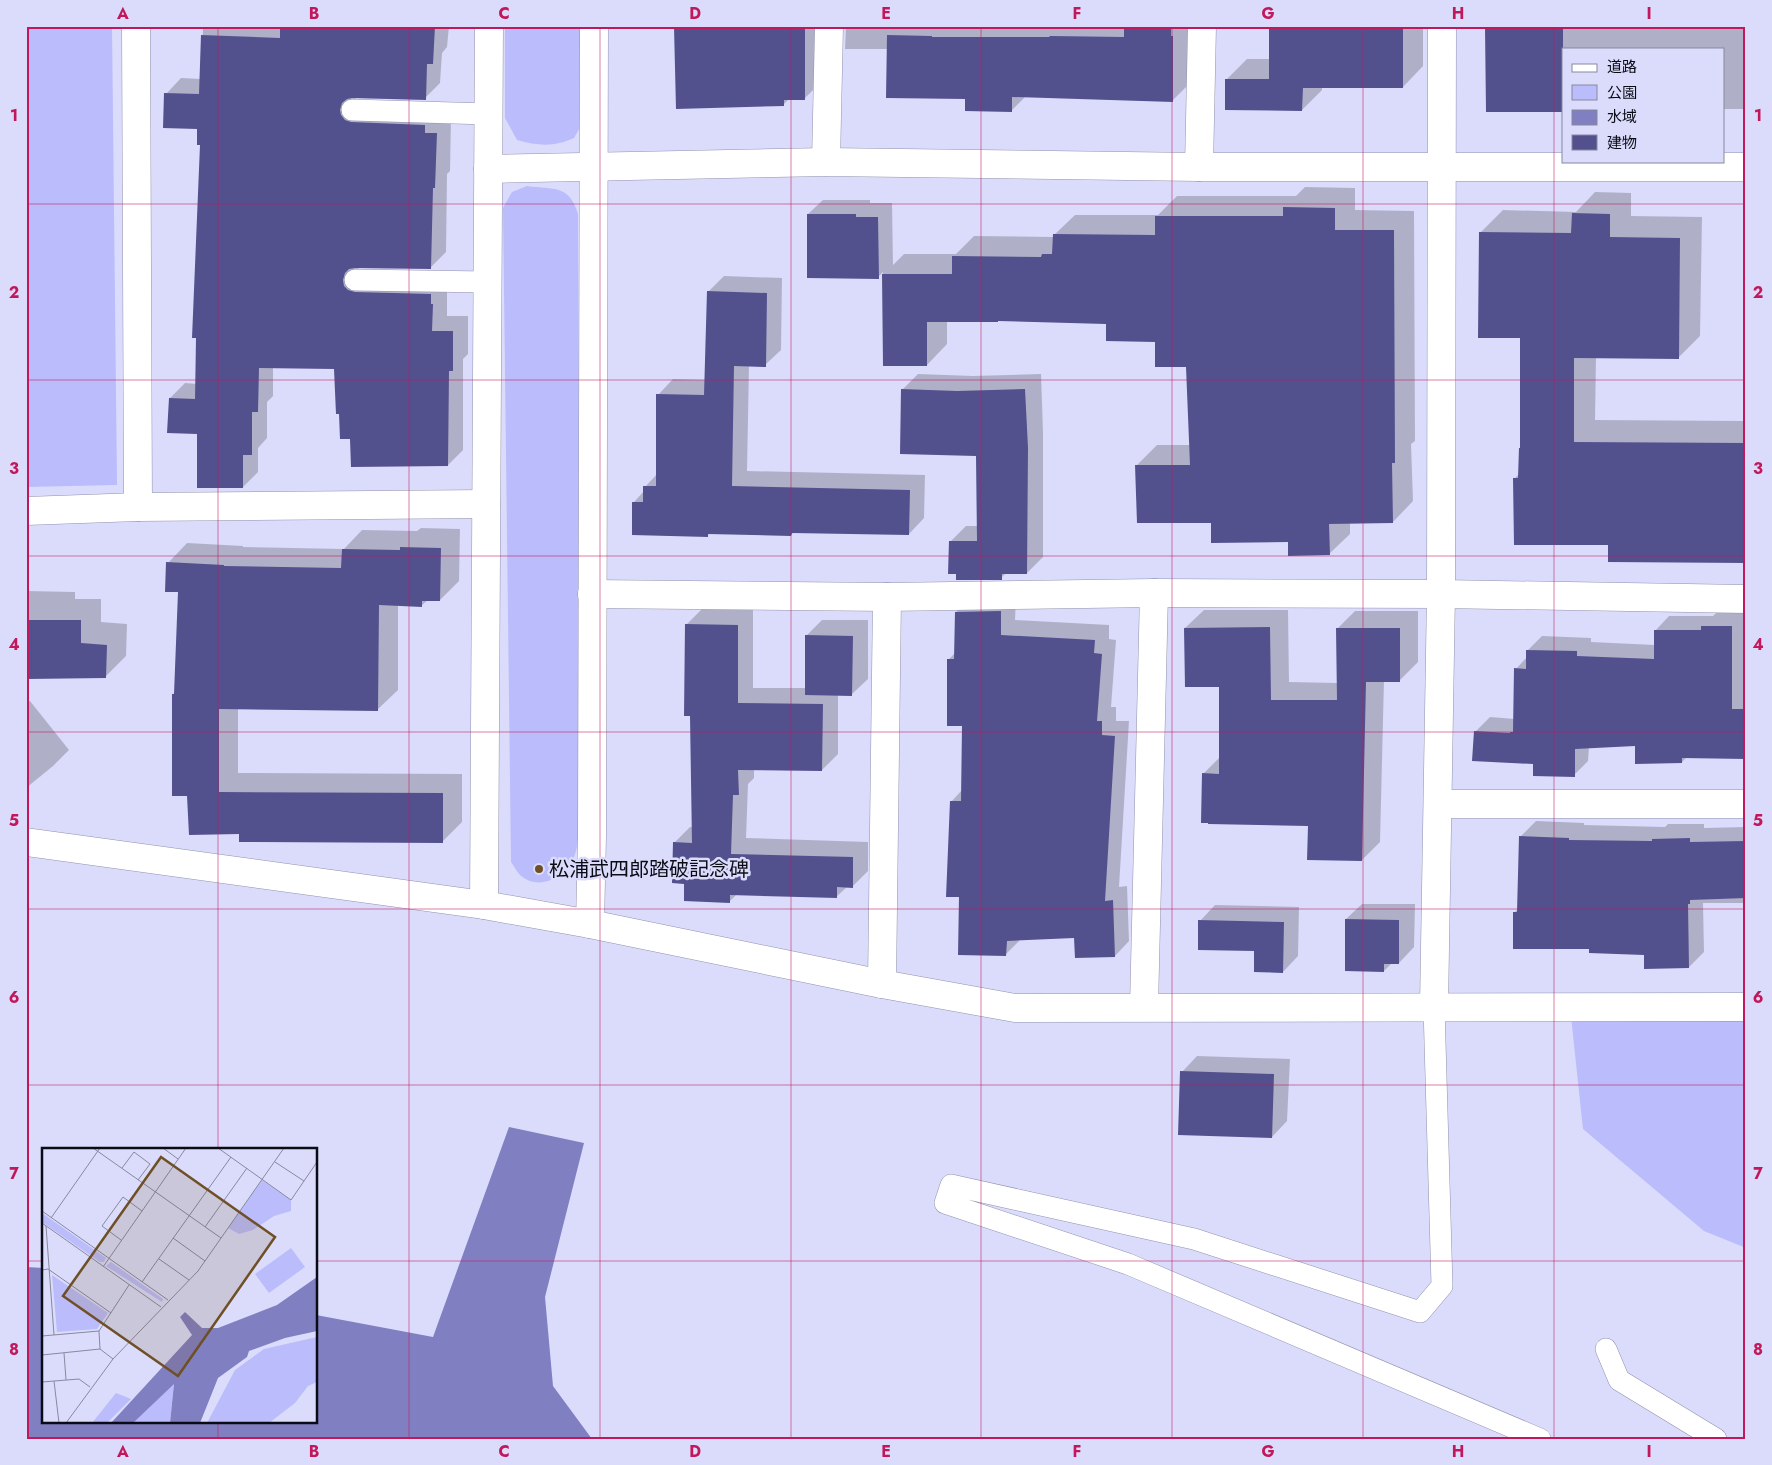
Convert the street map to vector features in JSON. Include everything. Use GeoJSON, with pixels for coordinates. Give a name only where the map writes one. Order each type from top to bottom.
{"type":"FeatureCollection","features":[{"type":"Feature","properties":{"kind":"street"},"geometry":{"type":"LineString","coordinates":[[136,26],[138,507]]}},
{"type":"Feature","properties":{"kind":"street"},"geometry":{"type":"LineString","coordinates":[[484,905],[489,26]]}},
{"type":"Feature","properties":{"kind":"street"},"geometry":{"type":"LineString","coordinates":[[590,924],[592,836],[594,26]]}},
{"type":"Feature","properties":{"kind":"street"},"geometry":{"type":"LineString","coordinates":[[826,162],[829,26]]}},
{"type":"Feature","properties":{"kind":"street"},"geometry":{"type":"LineString","coordinates":[[1199,167],[1202,26]]}},
{"type":"Feature","properties":{"kind":"street"},"geometry":{"type":"LineString","coordinates":[[1434,1007],[1441,594],[1442,26]]}},
{"type":"Feature","properties":{"kind":"street"},"geometry":{"type":"LineString","coordinates":[[488,169],[826,162],[1199,167],[1746,167]]}},
{"type":"Feature","properties":{"kind":"street"},"geometry":{"type":"LineString","coordinates":[[26,511],[138,507],[486,504]]}},
{"type":"Feature","properties":{"kind":"street"},"geometry":{"type":"LineString","coordinates":[[592,594],[887,597],[1154,593],[1441,594],[1746,599]]}},
{"type":"Feature","properties":{"kind":"street"},"geometry":{"type":"LineString","coordinates":[[1144,1007],[1154,593]]}},
{"type":"Feature","properties":{"kind":"street"},"geometry":{"type":"LineString","coordinates":[[882,984],[887,597]]}},
{"type":"Feature","properties":{"kind":"street"},"geometry":{"type":"LineString","coordinates":[[1438,804],[1746,804]]}},
{"type":"Feature","properties":{"kind":"street"},"geometry":{"type":"LineString","coordinates":[[26,842],[484,905],[590,924],[882,984],[1015,1008],[1746,1007]]}},
{"type":"Feature","properties":{"kind":"lane"},"geometry":{"type":"LineString","coordinates":[[352,110],[488,114]]}},
{"type":"Feature","properties":{"kind":"lane"},"geometry":{"type":"LineString","coordinates":[[354,280],[487,282]]}},
{"type":"Feature","properties":{"kind":"lane"},"geometry":{"type":"LineString","coordinates":[[1434,1007],[1442,1286],[1420,1312],[1194,1239],[951,1186],[945,1203],[1128,1264],[1540,1439]]}},
{"type":"Feature","properties":{"kind":"lane"},"geometry":{"type":"LineString","coordinates":[[1606,1349],[1619,1380],[1716,1439]]}},
{"type":"Feature","properties":{"kind":"green space"},"geometry":{"type":"Polygon","coordinates":[[[26,26],[112,26],[117,485],[26,487],[26,26]]]}},
{"type":"Feature","properties":{"kind":"green space"},"geometry":{"type":"Polygon","coordinates":[[[505,26],[582,26],[583,122],[574,138],[546,145],[517,140],[505,118],[505,26]]]}},
{"type":"Feature","properties":{"kind":"green space"},"geometry":{"type":"Polygon","coordinates":[[[527,186],[559,190],[565,193],[574,204],[578,214],[580,826],[576,850],[570,864],[558,876],[543,882],[527,880],[520,875],[511,862],[503,208],[512,192],[527,186]]]}},
{"type":"Feature","properties":{"kind":"green space"},"geometry":{"type":"Polygon","coordinates":[[[1570,1007],[1746,1007],[1746,1248],[1704,1231],[1583,1129],[1570,1007]]]}},
{"type":"Feature","properties":{"kind":"water"},"geometry":{"type":"Polygon","coordinates":[[[509,1127],[584,1143],[545,1297],[553,1386],[592,1439],[26,1439],[26,1267],[42,1268],[42,1422],[318,1422],[318,1315],[433,1337],[509,1127]]]}},
{"type":"Feature","properties":{"kind":"building"},"geometry":{"type":"Polygon","coordinates":[[[280,26],[435,26],[433,64],[427,64],[426,100],[352,98],[342,103],[340,110],[345,120],[351,122],[425,125],[425,133],[437,133],[435,188],[433,188],[431,269],[355,268],[349,269],[345,273],[343,280],[344,286],[348,290],[355,292],[431,294],[431,304],[433,304],[432,331],[453,331],[453,371],[449,371],[448,466],[351,467],[350,439],[340,439],[339,414],[336,414],[334,369],[259,368],[258,412],[252,412],[252,455],[243,455],[243,488],[197,488],[197,434],[167,433],[169,398],[195,399],[196,338],[192,338],[200,145],[197,145],[197,129],[163,128],[164,93],[199,94],[201,35],[280,38],[280,26]]]}},
{"type":"Feature","properties":{"kind":"building"},"geometry":{"type":"Polygon","coordinates":[[[805,26],[805,100],[784,100],[784,106],[676,109],[674,27],[805,26]]]}},
{"type":"Feature","properties":{"kind":"building"},"geometry":{"type":"Polygon","coordinates":[[[1124,26],[1171,26],[1171,36],[1173,36],[1173,102],[1012,97],[1012,112],[965,111],[965,99],[886,98],[887,35],[932,37],[1124,37],[1124,26]]]}},
{"type":"Feature","properties":{"kind":"building"},"geometry":{"type":"Polygon","coordinates":[[[1269,26],[1403,26],[1403,88],[1303,88],[1302,111],[1225,110],[1225,79],[1269,79],[1269,26]]]}},
{"type":"Feature","properties":{"kind":"building"},"geometry":{"type":"Polygon","coordinates":[[[1485,26],[1563,26],[1562,112],[1486,112],[1485,26]]]}},
{"type":"Feature","properties":{"kind":"building"},"geometry":{"type":"Polygon","coordinates":[[[1283,207],[1335,208],[1335,230],[1394,230],[1395,463],[1392,463],[1393,523],[1329,524],[1330,555],[1288,556],[1288,542],[1211,543],[1211,523],[1137,523],[1135,465],[1190,465],[1186,367],[1155,367],[1155,342],[1106,341],[1106,324],[998,321],[927,322],[927,366],[883,366],[882,274],[952,274],[952,256],[1041,257],[1042,254],[1052,254],[1053,234],[1155,235],[1155,216],[1283,216],[1283,207]]]}},
{"type":"Feature","properties":{"kind":"building"},"geometry":{"type":"Polygon","coordinates":[[[1572,213],[1610,214],[1610,237],[1680,238],[1679,359],[1574,358],[1574,442],[1746,443],[1746,563],[1608,562],[1608,545],[1514,545],[1513,478],[1518,478],[1520,448],[1520,338],[1478,338],[1479,232],[1571,233],[1572,213]]]}},
{"type":"Feature","properties":{"kind":"building"},"geometry":{"type":"Polygon","coordinates":[[[807,214],[856,214],[856,217],[878,217],[879,279],[807,278],[807,214]]]}},
{"type":"Feature","properties":{"kind":"building"},"geometry":{"type":"Polygon","coordinates":[[[707,291],[767,293],[766,367],[734,366],[732,486],[910,490],[909,535],[792,533],[791,536],[708,534],[708,537],[632,535],[632,502],[643,502],[643,486],[656,486],[656,394],[704,395],[707,291]]]}},
{"type":"Feature","properties":{"kind":"building"},"geometry":{"type":"Polygon","coordinates":[[[901,389],[957,391],[1025,389],[1028,448],[1027,574],[1002,574],[1002,580],[956,580],[956,574],[948,574],[949,541],[977,541],[976,456],[900,454],[901,389]]]}},
{"type":"Feature","properties":{"kind":"building"},"geometry":{"type":"Polygon","coordinates":[[[400,547],[441,548],[440,601],[422,601],[422,607],[379,605],[378,711],[219,709],[219,792],[443,793],[443,843],[239,842],[239,834],[189,835],[187,796],[172,796],[172,694],[174,694],[178,592],[165,592],[166,562],[224,566],[341,568],[342,549],[400,550],[400,547]]]}},
{"type":"Feature","properties":{"kind":"building"},"geometry":{"type":"Polygon","coordinates":[[[1001,611],[1001,635],[1095,640],[1094,653],[1102,654],[1097,721],[1102,721],[1102,735],[1115,736],[1105,901],[1113,900],[1115,957],[1075,958],[1074,938],[1007,941],[1006,956],[958,955],[959,897],[946,897],[950,801],[961,801],[962,726],[947,726],[947,659],[954,659],[955,612],[1001,611]]]}},
{"type":"Feature","properties":{"kind":"building"},"geometry":{"type":"Polygon","coordinates":[[[26,620],[81,620],[81,643],[107,645],[106,678],[26,679],[26,620]]]}},
{"type":"Feature","properties":{"kind":"building"},"geometry":{"type":"Polygon","coordinates":[[[685,624],[738,625],[738,703],[823,704],[822,771],[738,770],[739,795],[733,795],[731,854],[853,857],[853,888],[837,887],[837,898],[730,895],[730,903],[684,901],[684,884],[672,883],[673,842],[692,843],[690,716],[684,716],[685,624]]]}},
{"type":"Feature","properties":{"kind":"building"},"geometry":{"type":"Polygon","coordinates":[[[1701,626],[1732,626],[1732,709],[1746,709],[1746,759],[1682,758],[1682,763],[1635,764],[1635,746],[1575,749],[1575,777],[1533,776],[1533,764],[1472,761],[1474,731],[1513,732],[1514,668],[1526,669],[1526,650],[1577,651],[1577,656],[1654,659],[1654,630],[1701,630],[1701,626]]]}},
{"type":"Feature","properties":{"kind":"building"},"geometry":{"type":"Polygon","coordinates":[[[1270,627],[1271,700],[1337,700],[1336,628],[1400,628],[1400,682],[1366,682],[1362,861],[1307,860],[1308,826],[1201,823],[1202,773],[1219,774],[1219,687],[1185,687],[1184,628],[1270,627]]]}},
{"type":"Feature","properties":{"kind":"building"},"geometry":{"type":"Polygon","coordinates":[[[805,635],[853,636],[852,696],[805,695],[805,635]]]}},
{"type":"Feature","properties":{"kind":"building"},"geometry":{"type":"Polygon","coordinates":[[[1519,836],[1569,838],[1569,840],[1652,841],[1652,839],[1690,838],[1690,842],[1746,841],[1746,898],[1690,900],[1690,904],[1688,904],[1689,968],[1644,969],[1644,955],[1589,953],[1589,949],[1513,949],[1513,912],[1517,912],[1519,836]]]}},
{"type":"Feature","properties":{"kind":"building"},"geometry":{"type":"Polygon","coordinates":[[[1345,919],[1399,920],[1399,964],[1384,964],[1384,972],[1345,971],[1345,919]]]}},
{"type":"Feature","properties":{"kind":"building"},"geometry":{"type":"Polygon","coordinates":[[[1198,920],[1284,922],[1283,973],[1254,972],[1254,951],[1198,950],[1198,920]]]}},
{"type":"Feature","properties":{"kind":"building"},"geometry":{"type":"Polygon","coordinates":[[[1180,1071],[1274,1074],[1272,1138],[1178,1135],[1180,1071]]]}},
{"type":"Feature","properties":{"kind":"place","name":"松浦武四郎踏破記念碑"},"geometry":{"type":"Point","coordinates":[539,869]}}]}
